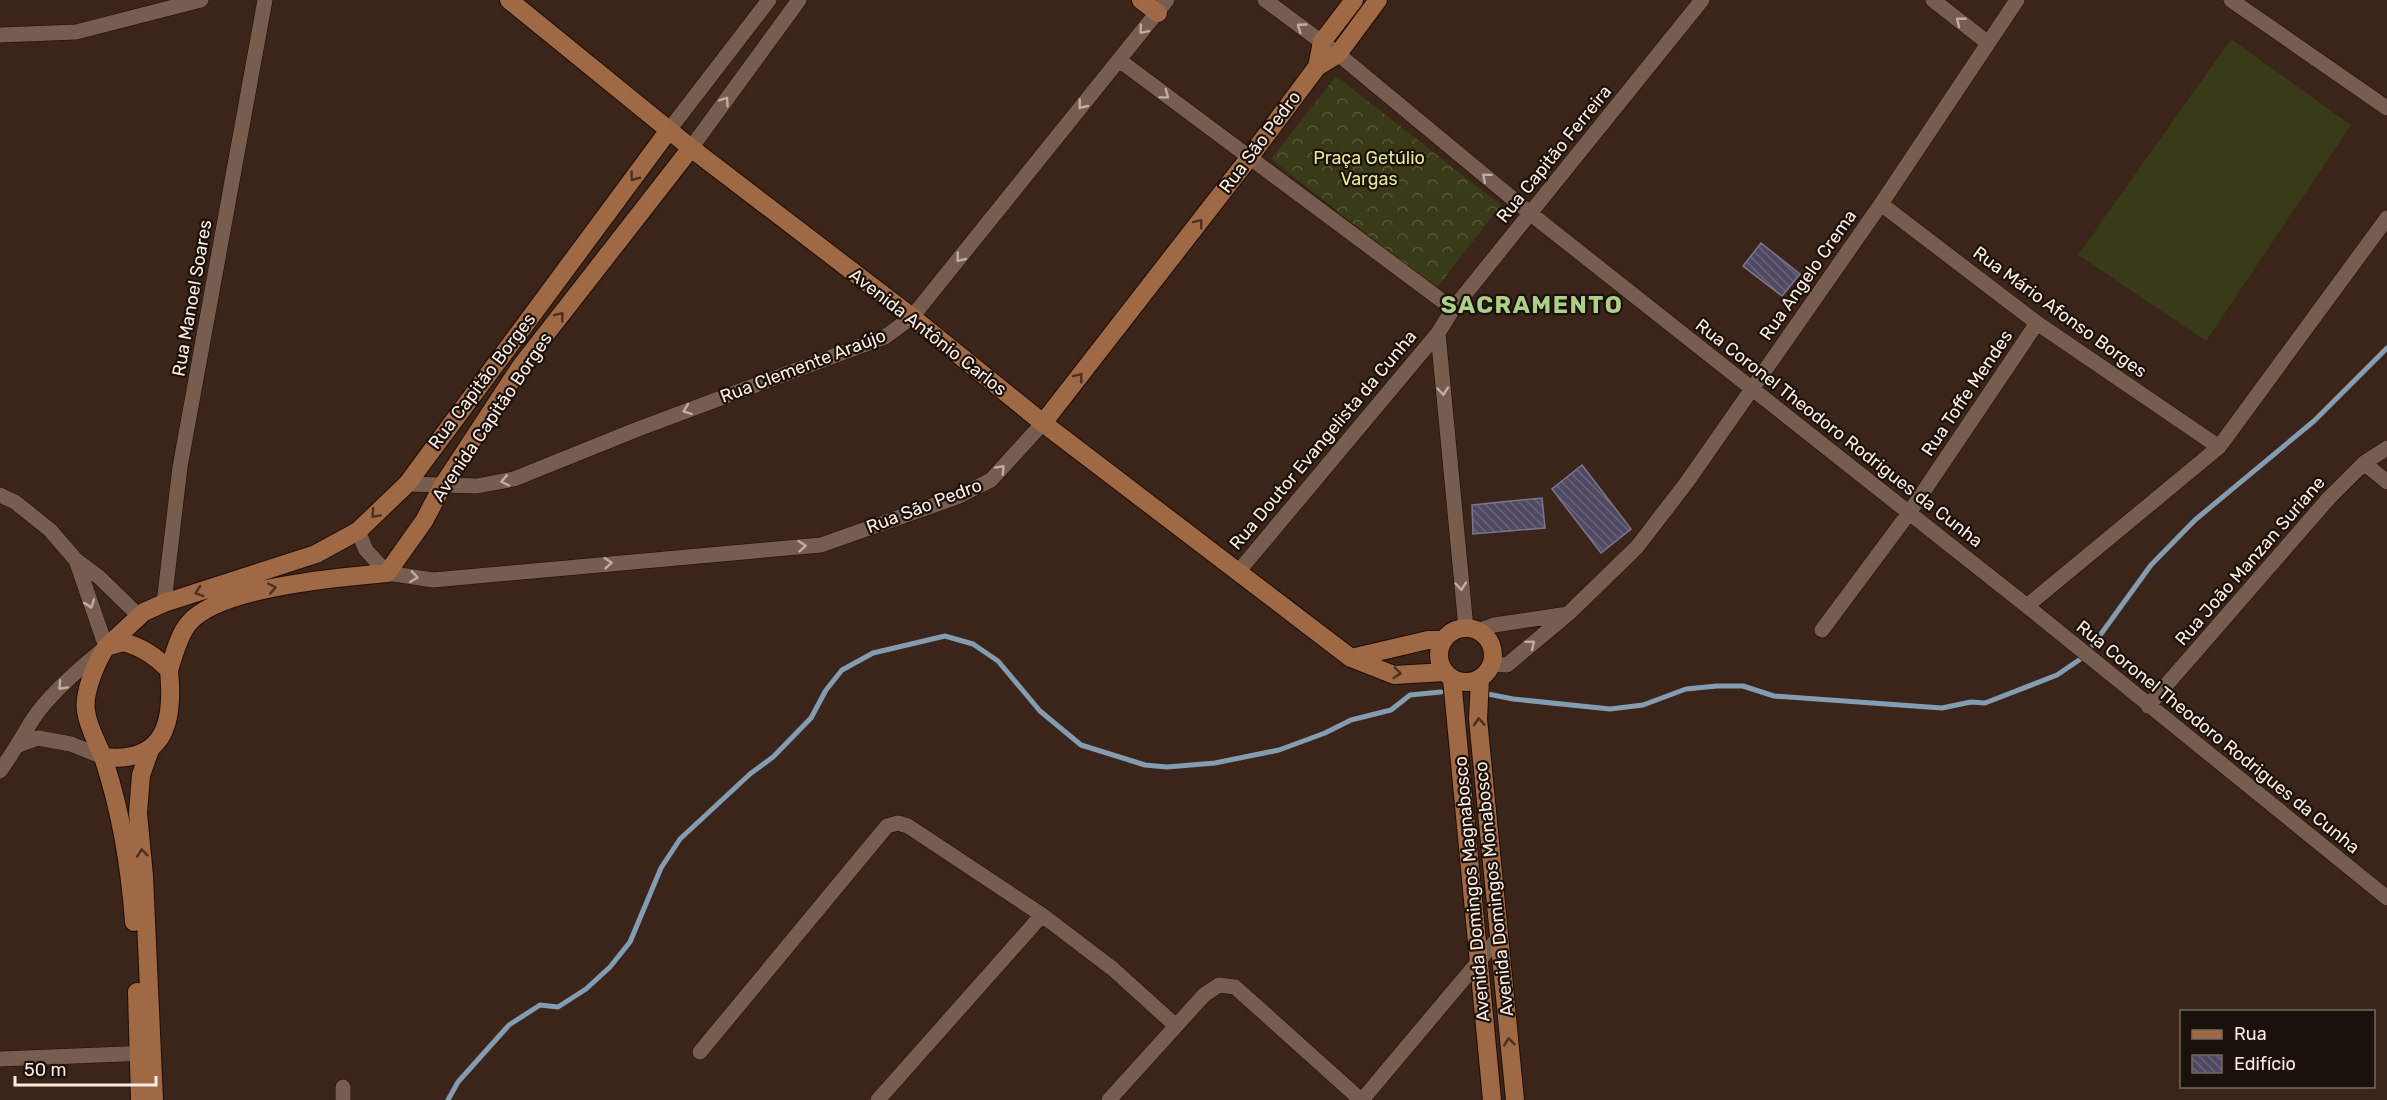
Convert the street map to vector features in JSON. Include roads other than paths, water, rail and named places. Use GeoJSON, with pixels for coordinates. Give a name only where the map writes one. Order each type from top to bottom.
{"type":"FeatureCollection","features":[{"type":"Feature","properties":{"kind":"street"},"geometry":{"type":"LineString","coordinates":[[0,35],[76,32],[201,0]]}},
{"type":"Feature","properties":{"kind":"street","name":"Rua Manoel Soares"},"geometry":{"type":"LineString","coordinates":[[164,603],[180,467],[265,0]]}},
{"type":"Feature","properties":{"kind":"street","name":"Avenida Antônio Carlos"},"geometry":{"type":"LineString","coordinates":[[509,0],[691,148],[912,317],[1043,423],[1352,658],[1394,675],[1448,676]]}},
{"type":"Feature","properties":{"kind":"street","name":"Rua Capitão Borges"},"geometry":{"type":"LineString","coordinates":[[106,647],[139,616],[164,603],[316,554],[357,531],[406,483],[669,130],[769,0]]}},
{"type":"Feature","properties":{"kind":"street","name":"Avenida Capitão Borges"},"geometry":{"type":"LineString","coordinates":[[387,573],[424,521],[443,485],[521,366],[691,148],[799,0]]}},
{"type":"Feature","properties":{"kind":"street"},"geometry":{"type":"LineString","coordinates":[[1142,0],[1162,6]]}},
{"type":"Feature","properties":{"kind":"street","name":"Rua Coronel Theodoro Rodrigues da Cunha"},"geometry":{"type":"LineString","coordinates":[[1264,0],[1338,54],[1531,214],[1752,391],[2027,606],[2387,898]]}},
{"type":"Feature","properties":{"kind":"street"},"geometry":{"type":"LineString","coordinates":[[1322,42],[1354,0]]}},
{"type":"Feature","properties":{"kind":"street"},"geometry":{"type":"LineString","coordinates":[[1338,54],[1378,0]]}},
{"type":"Feature","properties":{"kind":"street","name":"Rua Capitão Ferreira"},"geometry":{"type":"LineString","coordinates":[[1438,333],[1453,309],[1702,0]]}},
{"type":"Feature","properties":{"kind":"street"},"geometry":{"type":"LineString","coordinates":[[1933,0],[1988,43]]}},
{"type":"Feature","properties":{"kind":"street","name":"Rua Angelo Crema"},"geometry":{"type":"LineString","coordinates":[[1486,671],[1507,665],[1568,614],[1637,547],[1752,391],[1881,204],[2017,0]]}},
{"type":"Feature","properties":{"kind":"street"},"geometry":{"type":"LineString","coordinates":[[2231,0],[2387,108]]}},
{"type":"Feature","properties":{"kind":"street","name":"Rua Clemente Araújo"},"geometry":{"type":"LineString","coordinates":[[406,483],[477,486],[514,479],[638,429],[885,337],[912,317],[1162,6]]}},
{"type":"Feature","properties":{"kind":"street","name":"Rua São Pedro"},"geometry":{"type":"LineString","coordinates":[[1317,67],[1322,42]]}},
{"type":"Feature","properties":{"kind":"street","name":"Rua São Pedro"},"geometry":{"type":"LineString","coordinates":[[387,573],[433,580],[821,545],[957,497],[991,480],[1043,423],[1317,67],[1338,54]]}},
{"type":"Feature","properties":{"kind":"street"},"geometry":{"type":"LineString","coordinates":[[1119,60],[1453,309]]}},
{"type":"Feature","properties":{"kind":"street","name":"Rua Mário Afonso Borges"},"geometry":{"type":"LineString","coordinates":[[1881,204],[2037,323],[2219,447]]}},
{"type":"Feature","properties":{"kind":"street"},"geometry":{"type":"LineString","coordinates":[[2027,606],[2219,447],[2387,218]]}},
{"type":"Feature","properties":{"kind":"street","name":"Rua Toffe Mendes"},"geometry":{"type":"LineString","coordinates":[[1822,630],[1909,513],[2037,323]]}},
{"type":"Feature","properties":{"kind":"street"},"geometry":{"type":"LineString","coordinates":[[1438,333],[1472,629],[1489,641],[1492,649],[1486,671],[1466,682],[1448,676],[1439,656],[1444,640],[1449,634],[1472,629],[1494,625],[1568,614]]}},
{"type":"Feature","properties":{"kind":"street","name":"Rua Doutor Evangelista da Cunha"},"geometry":{"type":"LineString","coordinates":[[1238,572],[1438,333]]}},
{"type":"Feature","properties":{"kind":"street","name":"Rua João Manzan Suriane"},"geometry":{"type":"LineString","coordinates":[[2148,706],[2329,498],[2364,463],[2387,448]]}},
{"type":"Feature","properties":{"kind":"street"},"geometry":{"type":"LineString","coordinates":[[2364,463],[2387,482]]}},
{"type":"Feature","properties":{"kind":"street"},"geometry":{"type":"LineString","coordinates":[[0,495],[15,502],[50,530],[76,560],[99,577],[139,616]]}},
{"type":"Feature","properties":{"kind":"street"},"geometry":{"type":"LineString","coordinates":[[357,531],[366,550],[387,573]]}},
{"type":"Feature","properties":{"kind":"street"},"geometry":{"type":"LineString","coordinates":[[76,560],[106,647]]}},
{"type":"Feature","properties":{"kind":"street"},"geometry":{"type":"LineString","coordinates":[[140,1100],[146,1054],[144,876],[138,813],[141,775],[150,750],[164,731],[171,711],[169,670],[189,623],[210,608],[245,594],[281,586],[387,573]]}},
{"type":"Feature","properties":{"kind":"street"},"geometry":{"type":"LineString","coordinates":[[1352,658],[1428,640],[1444,640]]}},
{"type":"Feature","properties":{"kind":"street"},"geometry":{"type":"LineString","coordinates":[[0,771],[19,745],[34,718],[79,668],[106,647],[123,642],[136,646],[158,659],[169,670]]}},
{"type":"Feature","properties":{"kind":"street"},"geometry":{"type":"LineString","coordinates":[[106,647],[96,663],[85,709],[89,725],[103,756],[120,817],[131,878],[146,1054],[154,1100]]}},
{"type":"Feature","properties":{"kind":"street","name":"Avenida Domingos Monabosco"},"geometry":{"type":"LineString","coordinates":[[1486,671],[1478,719],[1515,1100]]}},
{"type":"Feature","properties":{"kind":"street","name":"Avenida Domingos Magnabosco"},"geometry":{"type":"LineString","coordinates":[[1448,676],[1492,1100]]}},
{"type":"Feature","properties":{"kind":"street"},"geometry":{"type":"LineString","coordinates":[[19,745],[38,738],[71,744],[103,756],[132,758],[150,750]]}},
{"type":"Feature","properties":{"kind":"street"},"geometry":{"type":"LineString","coordinates":[[700,1052],[887,826],[898,823],[908,826],[1042,915],[1113,969],[1176,1026]]}},
{"type":"Feature","properties":{"kind":"street"},"geometry":{"type":"LineString","coordinates":[[878,1100],[1042,915]]}},
{"type":"Feature","properties":{"kind":"street"},"geometry":{"type":"LineString","coordinates":[[1109,1100],[1210,988],[1219,985],[1234,987],[1361,1100],[1498,938]]}},
{"type":"Feature","properties":{"kind":"street"},"geometry":{"type":"LineString","coordinates":[[0,1059],[146,1054]]}},
{"type":"Feature","properties":{"kind":"waterway"},"geometry":{"type":"LineString","coordinates":[[2093,645],[2151,565],[2195,520],[2314,421],[2387,348]]}},
{"type":"Feature","properties":{"kind":"waterway"},"geometry":{"type":"LineString","coordinates":[[448,1100],[458,1082],[509,1025],[540,1005],[558,1007],[586,989],[610,967],[630,942],[661,868],[680,839],[750,774],[773,757],[811,718],[826,690],[842,670],[873,653],[945,636],[973,644],[998,661],[1040,711],[1081,745],[1145,765],[1167,767],[1215,763],[1279,750],[1325,733],[1351,720],[1391,710],[1410,695],[1441,692]]}},
{"type":"Feature","properties":{"kind":"waterway"},"geometry":{"type":"LineString","coordinates":[[1488,694],[1513,699],[1610,709],[1643,705],[1686,689],[1743,686],[1774,696],[1942,708],[1971,702],[1985,703],[2057,675],[2082,658]]}},
{"type":"Feature","properties":{"kind":"district","name":"SACRAMENTO"},"geometry":{"type":"Point","coordinates":[1532,305]}},
{"type":"Feature","properties":{"kind":"park label","name":"Praça Getúlio Vargas"},"geometry":{"type":"Point","coordinates":[1369,168]}}]}
